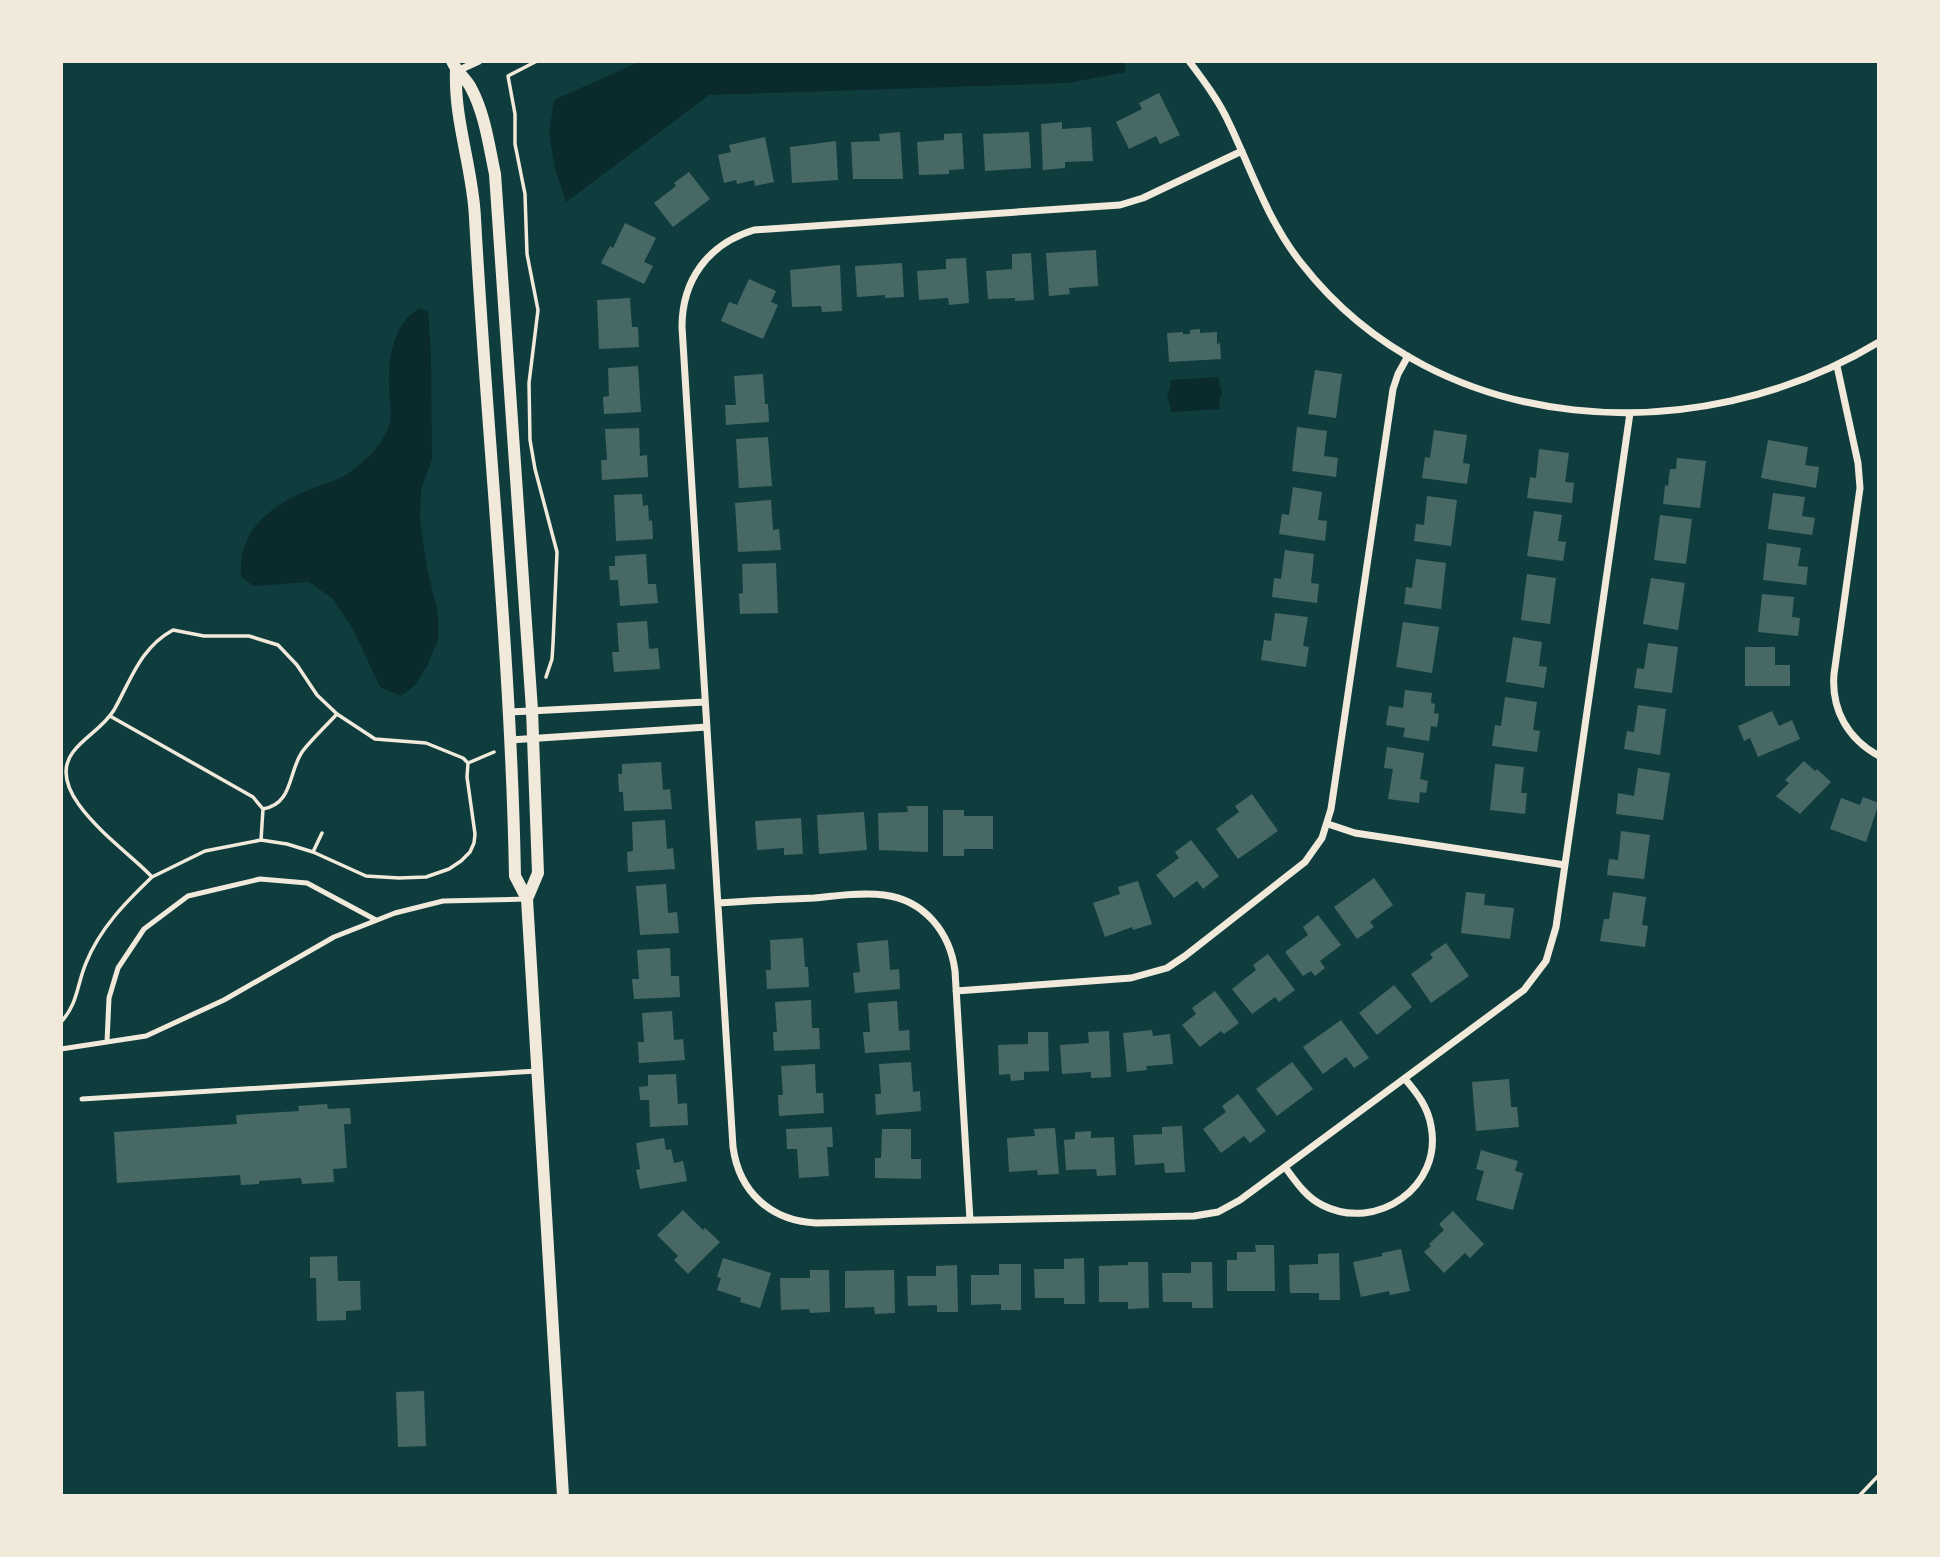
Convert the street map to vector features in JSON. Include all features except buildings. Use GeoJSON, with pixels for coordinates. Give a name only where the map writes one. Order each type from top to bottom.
{"type":"FeatureCollection","features":[{"type":"Feature","properties":{"kind":"street"},"geometry":{"type":"LineString","coordinates":[[454,66],[479,61]]}},
{"type":"Feature","properties":{"kind":"street"},"geometry":{"type":"LineString","coordinates":[[1189,61],[1214,97],[1273,222],[1301,263],[1337,304],[1383,341],[1456,380],[1517,400],[1577,411],[1676,411],[1768,393],[1837,366],[1879,342]]}},
{"type":"Feature","properties":{"kind":"street"},"geometry":{"type":"LineString","coordinates":[[454,66],[471,85],[485,126],[495,174],[532,710],[538,873],[527,899]]}},
{"type":"Feature","properties":{"kind":"street"},"geometry":{"type":"LineString","coordinates":[[454,66],[455,99],[474,198],[510,712],[515,876],[527,899],[563,1496]]}},
{"type":"Feature","properties":{"kind":"street"},"geometry":{"type":"LineString","coordinates":[[1242,152],[1125,204],[762,228],[731,239],[705,259],[688,287],[682,319],[733,1147],[737,1167],[750,1191],[770,1210],[802,1222],[1202,1215],[1233,1205],[1519,995],[1534,979],[1553,941],[1630,412]]}},
{"type":"Feature","properties":{"kind":"street"},"geometry":{"type":"LineString","coordinates":[[956,991],[1131,978],[1162,970],[1181,959],[1301,866],[1316,848],[1328,824],[1393,387],[1408,356]]}},
{"type":"Feature","properties":{"kind":"street"},"geometry":{"type":"LineString","coordinates":[[1837,366],[1858,463],[1860,488],[1834,674],[1834,695],[1839,715],[1849,732],[1863,747],[1879,756]]}},
{"type":"Feature","properties":{"kind":"street"},"geometry":{"type":"LineString","coordinates":[[510,712],[705,702]]}},
{"type":"Feature","properties":{"kind":"street"},"geometry":{"type":"LineString","coordinates":[[510,740],[707,727]]}},
{"type":"Feature","properties":{"kind":"street"},"geometry":{"type":"LineString","coordinates":[[1328,824],[1357,833],[1565,865]]}},
{"type":"Feature","properties":{"kind":"street"},"geometry":{"type":"LineString","coordinates":[[718,903],[884,895],[904,900],[928,915],[946,937],[953,957],[956,991],[970,1220]]}},
{"type":"Feature","properties":{"kind":"street"},"geometry":{"type":"LineString","coordinates":[[1285,1167],[1310,1197],[1336,1211],[1357,1214],[1372,1212],[1393,1205],[1405,1197],[1420,1181],[1427,1168],[1432,1139],[1427,1111],[1405,1079]]}},
{"type":"Feature","properties":{"kind":"lane"},"geometry":{"type":"LineString","coordinates":[[107,1042],[109,998],[118,968],[144,929],[188,896],[260,879],[307,883],[376,920]]}},
{"type":"Feature","properties":{"kind":"lane"},"geometry":{"type":"LineString","coordinates":[[61,1049],[146,1036],[224,1000],[334,937],[376,920],[443,901],[527,899]]}},
{"type":"Feature","properties":{"kind":"lane"},"geometry":{"type":"LineString","coordinates":[[82,1099],[537,1071]]}},
{"type":"Feature","properties":{"kind":"path"},"geometry":{"type":"LineString","coordinates":[[537,61],[508,76],[515,114],[515,144],[525,194],[527,254],[538,310],[529,383],[530,440],[535,470],[557,552],[553,644],[545,682]]}},
{"type":"Feature","properties":{"kind":"path"},"geometry":{"type":"LineString","coordinates":[[61,1022],[70,1012],[86,963],[103,931],[123,904],[152,877],[205,851],[261,840],[313,852],[366,876],[426,877],[449,869],[470,852],[474,843],[468,763],[463,758],[426,743],[376,740],[337,714],[317,695],[298,665],[278,645],[249,636],[204,636],[173,630],[158,638],[143,655],[110,716],[99,730],[73,751],[66,766],[67,782],[82,810],[152,877]]}},
{"type":"Feature","properties":{"kind":"path"},"geometry":{"type":"LineString","coordinates":[[263,809],[280,803],[301,754],[337,714]]}},
{"type":"Feature","properties":{"kind":"path"},"geometry":{"type":"LineString","coordinates":[[110,716],[253,797],[263,809],[261,840]]}},
{"type":"Feature","properties":{"kind":"path"},"geometry":{"type":"LineString","coordinates":[[468,763],[494,752]]}},
{"type":"Feature","properties":{"kind":"path"},"geometry":{"type":"LineString","coordinates":[[313,852],[322,833]]}},
{"type":"Feature","properties":{"kind":"path"},"geometry":{"type":"LineString","coordinates":[[1859,1496],[1879,1475]]}},
{"type":"Feature","properties":{"kind":"water"},"geometry":{"type":"Polygon","coordinates":[[[641,61],[1124,61],[1126,72],[1068,83],[709,95],[566,202],[555,168],[549,134],[554,100],[641,61]]]}},
{"type":"Feature","properties":{"kind":"water"},"geometry":{"type":"Polygon","coordinates":[[[420,308],[428,312],[432,460],[421,489],[420,520],[427,569],[438,613],[438,640],[415,685],[401,696],[380,687],[353,629],[333,599],[309,582],[253,586],[241,576],[245,544],[260,520],[284,502],[347,474],[381,442],[391,416],[389,377],[394,343],[404,323],[420,308]]]}},
{"type":"Feature","properties":{"kind":"water"},"geometry":{"type":"Polygon","coordinates":[[[1218,377],[1222,393],[1220,409],[1172,412],[1167,396],[1170,380],[1218,377]]]}}]}
